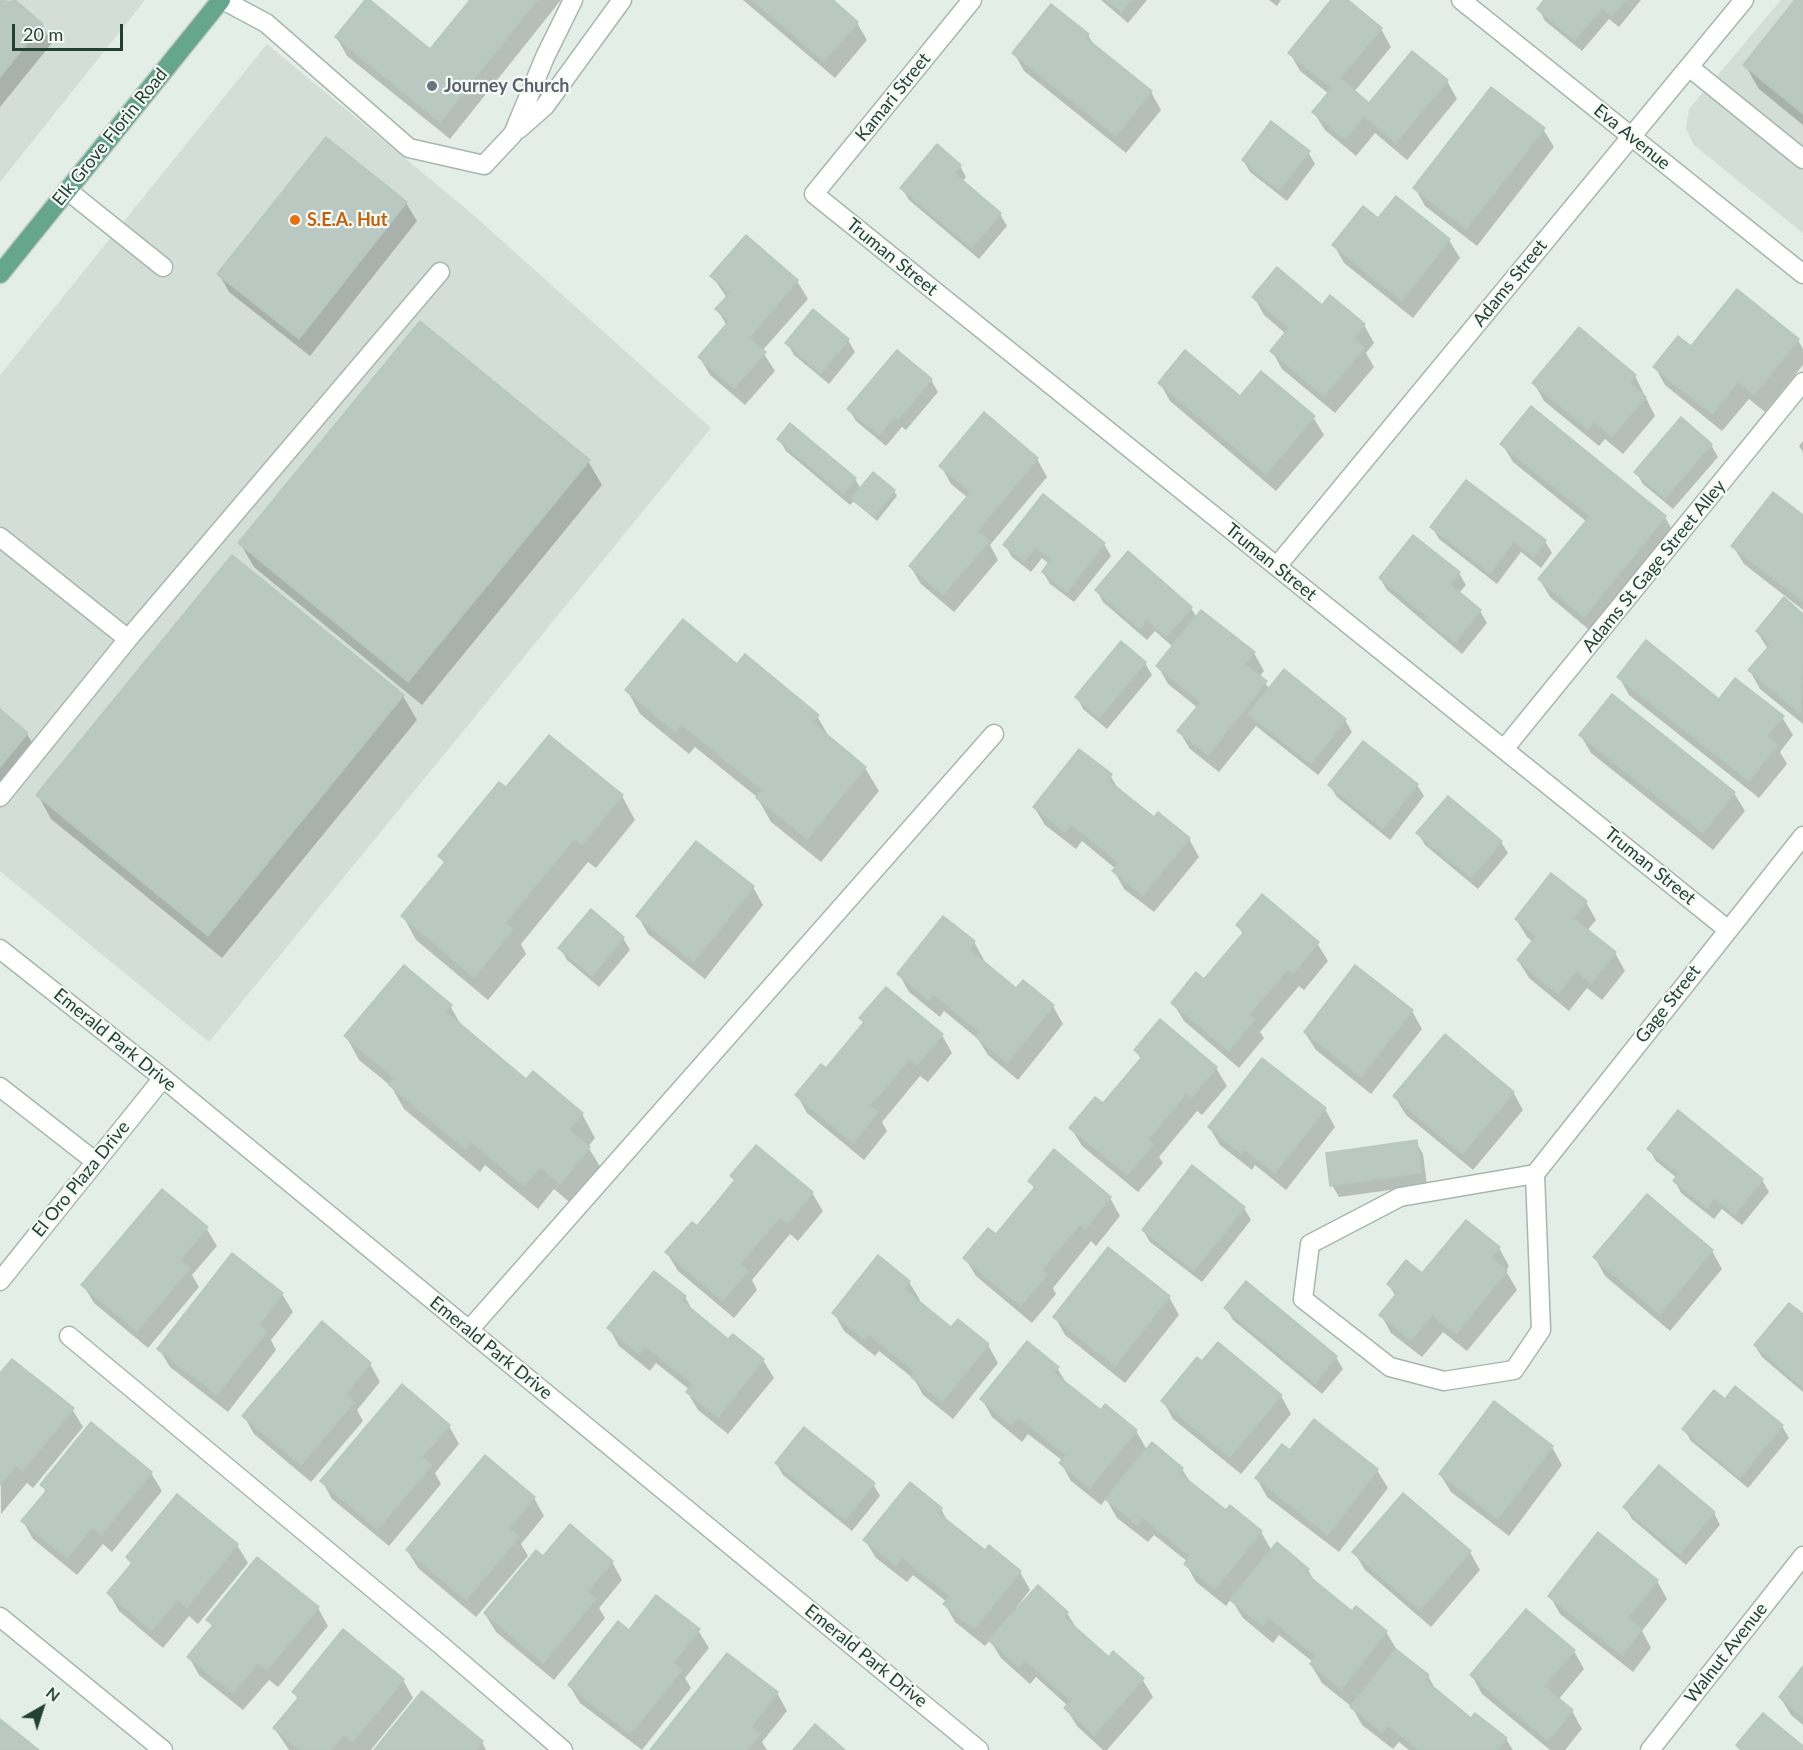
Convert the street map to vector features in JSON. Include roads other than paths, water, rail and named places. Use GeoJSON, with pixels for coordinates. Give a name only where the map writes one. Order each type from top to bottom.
{"type":"FeatureCollection","features":[{"type":"Feature","properties":{"kind":"main road","name":"Elk Grove Florin Road"},"geometry":{"type":"LineString","coordinates":[[0,274],[222,0]]}},
{"type":"Feature","properties":{"kind":"street"},"geometry":{"type":"LineString","coordinates":[[222,0],[266,24],[409,148],[484,165],[513,134],[545,106],[622,0]]}},
{"type":"Feature","properties":{"kind":"street"},"geometry":{"type":"LineString","coordinates":[[513,134],[545,57],[573,0]]}},
{"type":"Feature","properties":{"kind":"street","name":"Kamari Street"},"geometry":{"type":"LineString","coordinates":[[814,194],[972,0]]}},
{"type":"Feature","properties":{"kind":"street","name":"Eva Avenue"},"geometry":{"type":"LineString","coordinates":[[1461,0],[1803,274]]}},
{"type":"Feature","properties":{"kind":"street","name":"Adams Street"},"geometry":{"type":"LineString","coordinates":[[1277,566],[1744,0]]}},
{"type":"Feature","properties":{"kind":"street"},"geometry":{"type":"LineString","coordinates":[[1689,67],[1803,159]]}},
{"type":"Feature","properties":{"kind":"street"},"geometry":{"type":"LineString","coordinates":[[68,190],[163,267]]}},
{"type":"Feature","properties":{"kind":"street","name":"Truman Street"},"geometry":{"type":"LineString","coordinates":[[814,194],[1728,929]]}},
{"type":"Feature","properties":{"kind":"street"},"geometry":{"type":"LineString","coordinates":[[0,797],[128,639],[440,272]]}},
{"type":"Feature","properties":{"kind":"street","name":"Adams St Gage Street Alley"},"geometry":{"type":"LineString","coordinates":[[1504,749],[1803,382]]}},
{"type":"Feature","properties":{"kind":"street"},"geometry":{"type":"LineString","coordinates":[[0,537],[128,639]]}},
{"type":"Feature","properties":{"kind":"street"},"geometry":{"type":"LineString","coordinates":[[469,1330],[994,735]]}},
{"type":"Feature","properties":{"kind":"street","name":"Gage Street"},"geometry":{"type":"LineString","coordinates":[[1535,1174],[1803,836]]}},
{"type":"Feature","properties":{"kind":"street","name":"Emerald Park Drive"},"geometry":{"type":"LineString","coordinates":[[0,949],[163,1078],[980,1750]]}},
{"type":"Feature","properties":{"kind":"street","name":"El Oro Plaza Drive"},"geometry":{"type":"LineString","coordinates":[[0,1281],[163,1078]]}},
{"type":"Feature","properties":{"kind":"street"},"geometry":{"type":"LineString","coordinates":[[0,1087],[96,1162]]}},
{"type":"Feature","properties":{"kind":"street"},"geometry":{"type":"LineString","coordinates":[[1535,1174],[1541,1330],[1514,1370],[1444,1381],[1390,1367],[1303,1299],[1310,1244],[1400,1197],[1535,1174]]}},
{"type":"Feature","properties":{"kind":"street"},"geometry":{"type":"LineString","coordinates":[[69,1336],[442,1646],[563,1750]]}},
{"type":"Feature","properties":{"kind":"street","name":"Walnut Avenue"},"geometry":{"type":"LineString","coordinates":[[1650,1750],[1803,1556]]}},
{"type":"Feature","properties":{"kind":"street"},"geometry":{"type":"LineString","coordinates":[[0,1617],[163,1750]]}},
{"type":"Feature","properties":{"kind":"place","name":"Journey Church"},"geometry":{"type":"Point","coordinates":[432,86]}},
{"type":"Feature","properties":{"kind":"place","name":"S.E.A. Hut"},"geometry":{"type":"Point","coordinates":[295,220]}}]}
